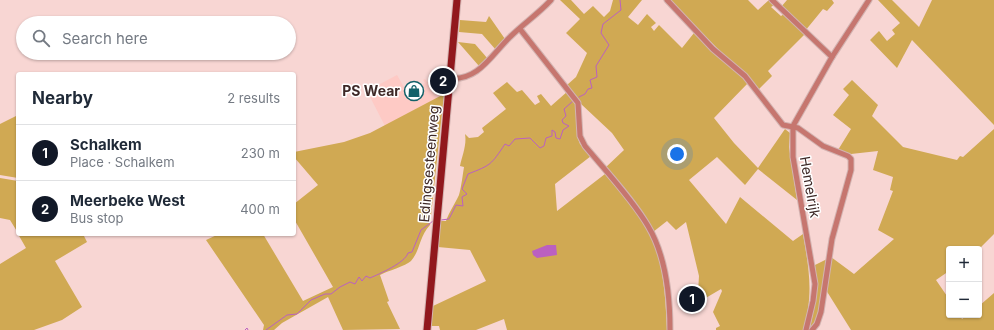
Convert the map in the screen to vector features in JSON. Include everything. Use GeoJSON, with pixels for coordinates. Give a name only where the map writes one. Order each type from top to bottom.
{"type":"FeatureCollection","features":[{"type":"Feature","properties":{"kind":"main road","name":"Edingsesteenweg"},"geometry":{"type":"LineString","coordinates":[[427,330],[457,0]]}},
{"type":"Feature","properties":{"kind":"street"},"geometry":{"type":"LineString","coordinates":[[449,78],[460,80],[486,64],[509,37],[520,29],[551,0]]}},
{"type":"Feature","properties":{"kind":"street"},"geometry":{"type":"LineString","coordinates":[[667,0],[713,49],[745,76],[776,118],[783,125],[798,128],[823,146],[848,156],[852,161],[832,239],[821,312],[812,330]]}},
{"type":"Feature","properties":{"kind":"street"},"geometry":{"type":"LineString","coordinates":[[772,0],[832,57]]}},
{"type":"Feature","properties":{"kind":"street","name":"Hemelrijk"},"geometry":{"type":"LineString","coordinates":[[806,330],[814,301],[815,284],[793,157],[793,126],[832,57],[869,0]]}},
{"type":"Feature","properties":{"kind":"street"},"geometry":{"type":"LineString","coordinates":[[520,29],[578,102],[580,136],[585,146],[649,226],[658,248],[665,273],[670,330]]}},
{"type":"Feature","properties":{"kind":"shaded area"},"geometry":{"type":"Polygon","coordinates":[[[560,0],[571,0],[584,14],[593,6],[604,17],[610,11],[613,0],[642,0],[628,17],[638,25],[647,14],[656,23],[651,27],[654,31],[659,25],[682,48],[694,33],[748,83],[714,118],[734,143],[758,168],[785,129],[790,133],[789,147],[797,200],[758,169],[745,185],[717,157],[689,180],[726,224],[740,197],[793,241],[803,234],[809,271],[809,293],[803,330],[716,330],[716,328],[720,326],[713,312],[722,291],[721,289],[704,299],[698,292],[699,276],[686,222],[676,230],[667,221],[653,232],[605,168],[624,150],[612,133],[580,103],[567,85],[576,77],[587,53],[566,33],[580,19],[560,0]]]}},
{"type":"Feature","properties":{"kind":"shaded area"},"geometry":{"type":"Polygon","coordinates":[[[670,0],[748,0],[758,10],[769,0],[774,5],[771,7],[781,16],[784,14],[805,34],[768,71],[772,76],[758,90],[670,0]]]}},
{"type":"Feature","properties":{"kind":"shaded area"},"geometry":{"type":"Polygon","coordinates":[[[787,0],[832,0],[834,3],[827,11],[823,9],[805,31],[781,7],[787,0]]]}},
{"type":"Feature","properties":{"kind":"shaded area"},"geometry":{"type":"Polygon","coordinates":[[[878,0],[892,0],[919,27],[932,0],[994,0],[994,125],[912,40],[897,68],[870,40],[879,31],[887,41],[895,34],[892,30],[900,23],[878,0]]]}},
{"type":"Feature","properties":{"kind":"shaded area"},"geometry":{"type":"Polygon","coordinates":[[[489,16],[505,39],[496,50],[482,34],[459,32],[460,20],[486,22],[489,16]]]}},
{"type":"Feature","properties":{"kind":"shaded area"},"geometry":{"type":"Polygon","coordinates":[[[458,42],[475,44],[488,59],[479,66],[458,42]]]}},
{"type":"Feature","properties":{"kind":"shaded area"},"geometry":{"type":"Polygon","coordinates":[[[397,75],[405,89],[413,84],[415,87],[420,84],[421,86],[425,83],[423,80],[425,79],[427,82],[445,82],[444,94],[385,126],[367,91],[397,75]]]}},
{"type":"Feature","properties":{"kind":"shaded area"},"geometry":{"type":"Polygon","coordinates":[[[852,80],[878,105],[872,116],[903,147],[957,160],[960,156],[963,157],[994,129],[994,234],[982,246],[946,246],[946,273],[936,280],[946,295],[946,318],[982,318],[982,303],[994,293],[994,330],[851,330],[826,290],[831,257],[854,274],[894,239],[878,230],[893,191],[890,190],[893,177],[873,170],[878,151],[851,154],[838,150],[851,129],[833,115],[849,95],[843,89],[852,80]]]}},
{"type":"Feature","properties":{"kind":"shaded area"},"geometry":{"type":"Polygon","coordinates":[[[507,82],[517,92],[522,90],[535,105],[540,102],[537,96],[541,94],[551,106],[568,91],[577,105],[577,136],[580,144],[591,156],[555,184],[557,211],[605,174],[642,219],[655,245],[664,287],[667,330],[507,330],[504,319],[476,330],[440,330],[439,326],[431,326],[433,306],[486,281],[470,250],[438,247],[441,221],[446,221],[460,192],[464,167],[460,166],[465,146],[465,134],[469,138],[478,137],[484,132],[482,128],[506,109],[493,93],[507,82]]]}},
{"type":"Feature","properties":{"kind":"shaded area"},"geometry":{"type":"Polygon","coordinates":[[[444,94],[430,225],[426,230],[411,261],[380,275],[389,301],[387,302],[400,329],[343,330],[328,297],[282,323],[274,330],[263,330],[264,325],[206,240],[215,236],[264,236],[303,301],[333,287],[296,222],[296,202],[318,185],[296,159],[296,152],[344,142],[370,133],[444,94]]]}},
{"type":"Feature","properties":{"kind":"shaded area"},"geometry":{"type":"Polygon","coordinates":[[[16,116],[16,178],[0,175],[0,124],[16,116]]]}},
{"type":"Feature","properties":{"kind":"shaded area"},"geometry":{"type":"Polygon","coordinates":[[[0,178],[16,181],[16,230],[10,220],[0,218],[0,178]]]}},
{"type":"Feature","properties":{"kind":"shaded area"},"geometry":{"type":"Polygon","coordinates":[[[19,236],[84,236],[87,242],[55,261],[82,307],[62,320],[34,330],[0,330],[0,264],[26,248],[19,236]]]}},
{"type":"Feature","properties":{"kind":"shaded area"},"geometry":{"type":"Polygon","coordinates":[[[547,245],[556,245],[557,255],[537,258],[533,255],[532,251],[547,245]]]}},
{"type":"Feature","properties":{"kind":"shaded area"},"geometry":{"type":"Polygon","coordinates":[[[827,259],[820,306],[814,323],[810,328],[817,293],[815,265],[827,259]]]}},
{"type":"Feature","properties":{"kind":"waterway"},"geometry":{"type":"LineString","coordinates":[[579,97],[585,94],[588,89],[592,88],[590,80],[597,77],[596,66],[609,45],[601,33],[603,24],[621,10],[620,0]]}},
{"type":"Feature","properties":{"kind":"waterway"},"geometry":{"type":"LineString","coordinates":[[441,220],[449,219],[456,205],[463,206],[462,197],[467,194],[462,189],[468,174],[490,164],[505,144],[509,146],[515,139],[530,138],[540,148],[544,146],[546,138],[552,136],[552,130],[555,132],[556,138],[560,139],[563,130],[569,126],[563,123],[562,120],[566,116],[564,109],[573,101]]}},
{"type":"Feature","properties":{"kind":"waterway"},"geometry":{"type":"LineString","coordinates":[[266,330],[287,315],[297,314],[311,300],[325,294],[331,294],[350,282],[355,284],[359,277],[362,281],[366,276],[370,278],[402,261],[408,253],[412,252],[421,230],[433,221]]}},
{"type":"Feature","properties":{"kind":"waterway"},"geometry":{"type":"LineString","coordinates":[[245,330],[247,328],[248,330]]}},
{"type":"Feature","properties":{"kind":"place","name":"Meerbeke West"},"geometry":{"type":"Point","coordinates":[443,81]}},
{"type":"Feature","properties":{"kind":"place","name":"PS Wear"},"geometry":{"type":"Point","coordinates":[414,91]}},
{"type":"Feature","properties":{"kind":"place","name":"Schalkem"},"geometry":{"type":"Point","coordinates":[692,299]}}]}
